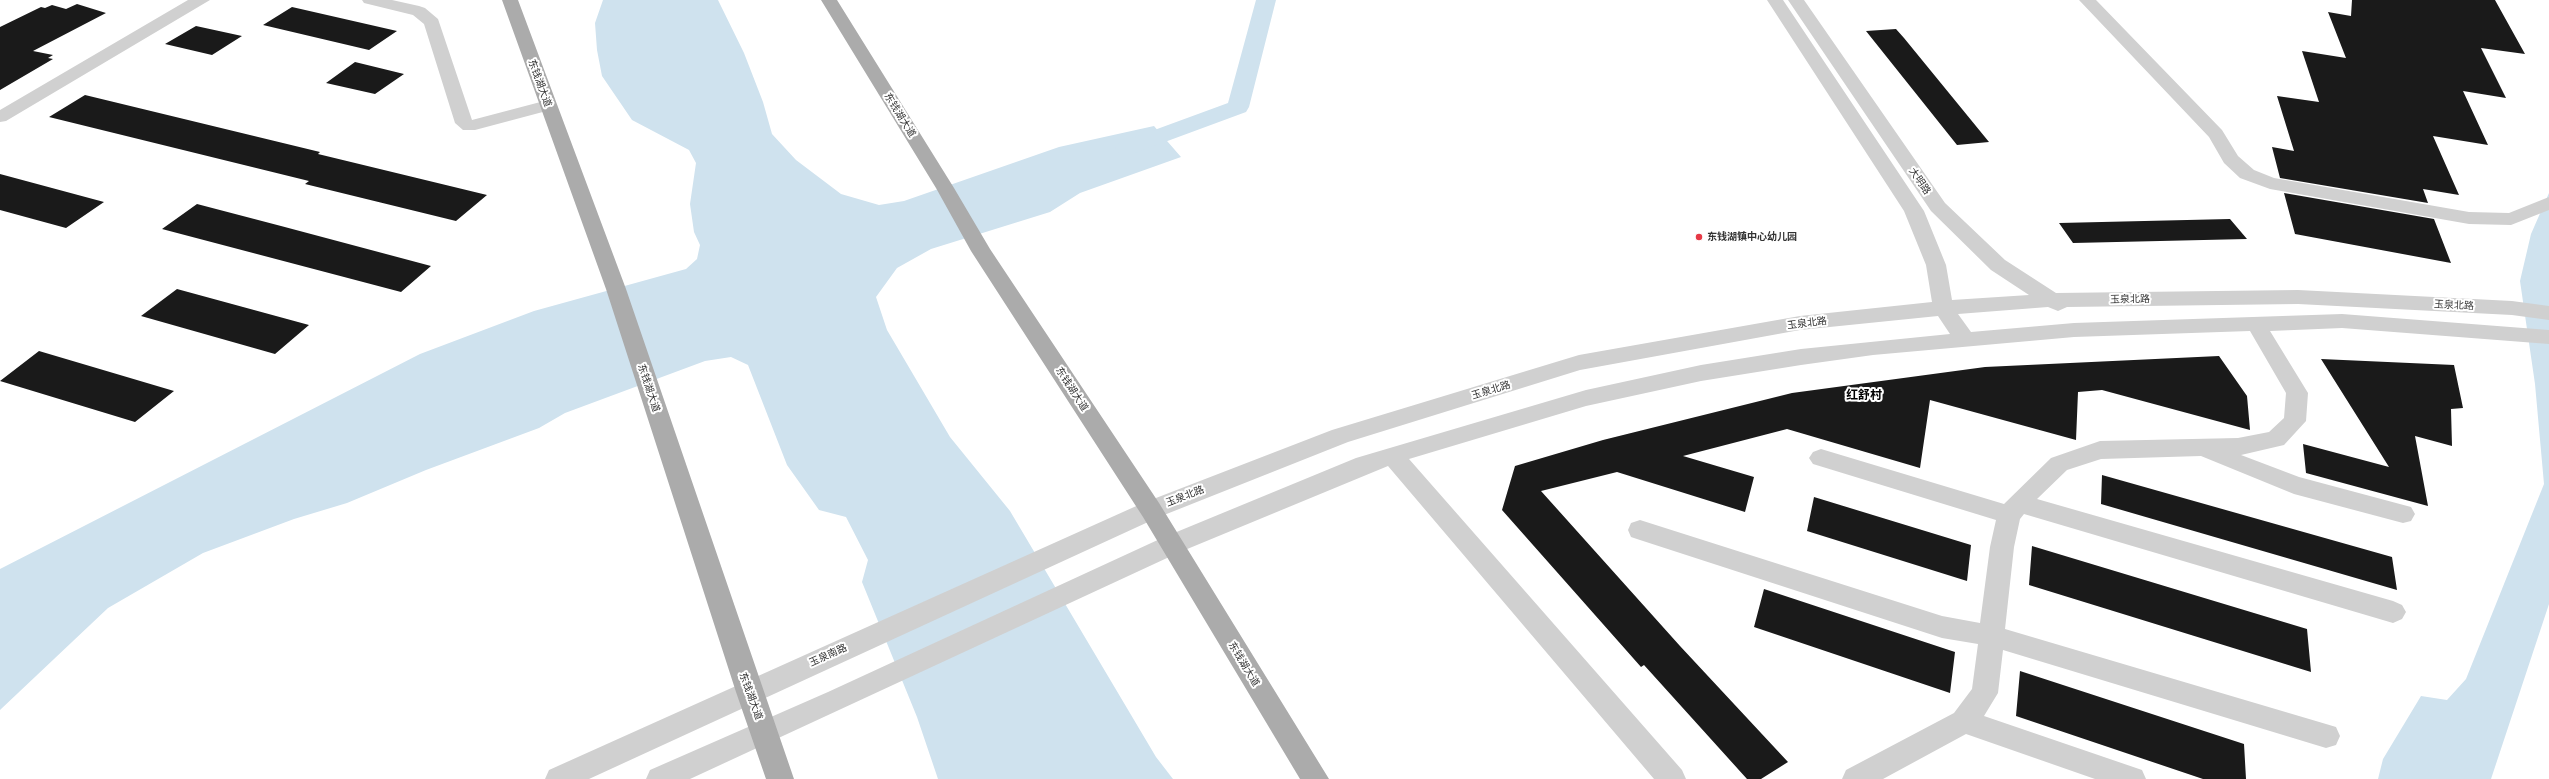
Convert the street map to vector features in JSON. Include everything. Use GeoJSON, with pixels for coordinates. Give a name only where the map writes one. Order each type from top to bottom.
{"type":"FeatureCollection","features":[{"type":"Feature","properties":{"kind":"main road","name":"东钱湖大道"},"geometry":{"type":"LineString","coordinates":[[510,0],[616,289],[749,692],[780,779]]}},
{"type":"Feature","properties":{"kind":"main road","name":"东钱湖大道"},"geometry":{"type":"LineString","coordinates":[[829,0],[946,188],[981,250],[1151,510],[1315,779]]}},
{"type":"Feature","properties":{"kind":"street"},"geometry":{"type":"LineString","coordinates":[[0,117],[188,6],[202,0]]}},
{"type":"Feature","properties":{"kind":"street"},"geometry":{"type":"LineString","coordinates":[[370,0],[419,11],[432,22],[464,123],[469,126],[548,106]]}},
{"type":"Feature","properties":{"kind":"street"},"geometry":{"type":"LineString","coordinates":[[1775,0],[1914,211],[1936,265],[1943,308],[1965,339]]}},
{"type":"Feature","properties":{"kind":"street","name":"大明路"},"geometry":{"type":"LineString","coordinates":[[1796,0],[1938,207],[1998,264],[2056,300],[2074,330]]}},
{"type":"Feature","properties":{"kind":"street"},"geometry":{"type":"LineString","coordinates":[[2087,0],[2216,134],[2231,159],[2247,174],[2270,183],[2469,218],[2511,219],[2549,203]]}},
{"type":"Feature","properties":{"kind":"street","name":"玉泉北路"},"geometry":{"type":"LineString","coordinates":[[1098,534],[1151,510],[1340,436],[1579,362],[1800,323],[1943,308],[2056,300],[2298,297],[2512,308],[2549,313]]}},
{"type":"Feature","properties":{"kind":"street"},"geometry":{"type":"LineString","coordinates":[[660,779],[764,731],[837,700],[1171,545],[1364,464],[1586,398],[1701,372],[1873,348],[2074,330],[2342,321],[2508,333],[2549,338]]}},
{"type":"Feature","properties":{"kind":"street"},"geometry":{"type":"LineString","coordinates":[[1856,779],[1964,721],[1986,693],[2002,547],[2013,509],[2059,464],[2100,450],[2238,447],[2276,439],[2295,421],[2297,393],[2256,324]]}},
{"type":"Feature","properties":{"kind":"street"},"geometry":{"type":"LineString","coordinates":[[2197,447],[2294,485],[2403,514]]}},
{"type":"Feature","properties":{"kind":"street"},"geometry":{"type":"LineString","coordinates":[[1392,455],[1672,779]]}},
{"type":"Feature","properties":{"kind":"street"},"geometry":{"type":"LineString","coordinates":[[1822,458],[2393,612]]}},
{"type":"Feature","properties":{"kind":"street"},"geometry":{"type":"LineString","coordinates":[[1640,530],[1942,627],[1992,636],[2326,736]]}},
{"type":"Feature","properties":{"kind":"street","name":"玉泉南路"},"geometry":{"type":"LineString","coordinates":[[559,779],[800,667],[1098,534]]}},
{"type":"Feature","properties":{"kind":"street"},"geometry":{"type":"LineString","coordinates":[[1964,721],[2132,779]]}},
{"type":"Feature","properties":{"kind":"water"},"geometry":{"type":"Polygon","coordinates":[[[603,0],[718,0],[744,53],[763,102],[772,134],[796,160],[841,194],[879,205],[904,201],[1059,147],[1154,126],[1181,157],[1080,193],[1050,212],[931,249],[897,268],[876,297],[887,330],[950,437],[1010,511],[1156,757],[1173,779],[938,779],[917,717],[862,582],[868,560],[846,517],[819,510],[787,465],[748,365],[731,357],[705,361],[565,413],[539,428],[426,470],[347,503],[294,519],[203,553],[108,608],[0,710],[0,569],[420,354],[534,311],[686,269],[697,259],[700,245],[694,232],[690,204],[696,163],[689,150],[632,120],[602,76],[597,50],[595,23],[603,0]]]}},
{"type":"Feature","properties":{"kind":"water"},"geometry":{"type":"Polygon","coordinates":[[[2549,193],[2549,604],[2491,779],[2378,779],[2383,759],[2421,696],[2447,700],[2466,679],[2544,484],[2535,384],[2520,281],[2531,234],[2549,193]]]}},
{"type":"Feature","properties":{"kind":"building"},"geometry":{"type":"Polygon","coordinates":[[[2352,0],[2495,0],[2525,54],[2481,48],[2506,98],[2463,91],[2488,145],[2433,136],[2459,195],[2423,189],[2428,203],[2280,178],[2272,147],[2294,151],[2277,96],[2319,102],[2302,51],[2346,58],[2328,12],[2351,16],[2352,0]]]}},
{"type":"Feature","properties":{"kind":"building"},"geometry":{"type":"Polygon","coordinates":[[[77,4],[106,13],[33,51],[53,55],[48,58],[53,59],[0,90],[0,27],[41,7],[45,8],[52,5],[66,9],[77,4]]]}},
{"type":"Feature","properties":{"kind":"building"},"geometry":{"type":"Polygon","coordinates":[[[292,7],[397,31],[369,50],[263,25],[292,7]]]}},
{"type":"Feature","properties":{"kind":"building"},"geometry":{"type":"Polygon","coordinates":[[[196,26],[242,36],[212,55],[165,44],[196,26]]]}},
{"type":"Feature","properties":{"kind":"building"},"geometry":{"type":"Polygon","coordinates":[[[1896,29],[1989,142],[1957,145],[1866,31],[1896,29]]]}},
{"type":"Feature","properties":{"kind":"building"},"geometry":{"type":"Polygon","coordinates":[[[355,62],[404,74],[375,94],[326,83],[355,62]]]}},
{"type":"Feature","properties":{"kind":"building"},"geometry":{"type":"Polygon","coordinates":[[[85,95],[320,152],[318,154],[487,195],[456,221],[305,184],[309,181],[49,117],[85,95]]]}},
{"type":"Feature","properties":{"kind":"building"},"geometry":{"type":"Polygon","coordinates":[[[0,174],[104,202],[66,228],[0,210],[0,174]]]}},
{"type":"Feature","properties":{"kind":"building"},"geometry":{"type":"Polygon","coordinates":[[[2284,193],[2434,219],[2451,263],[2295,234],[2284,193]]]}},
{"type":"Feature","properties":{"kind":"building"},"geometry":{"type":"Polygon","coordinates":[[[197,204],[431,266],[401,292],[162,229],[197,204]]]}},
{"type":"Feature","properties":{"kind":"building"},"geometry":{"type":"Polygon","coordinates":[[[2230,219],[2247,239],[2073,243],[2059,223],[2230,219]]]}},
{"type":"Feature","properties":{"kind":"building"},"geometry":{"type":"Polygon","coordinates":[[[177,289],[309,325],[275,354],[141,316],[177,289]]]}},
{"type":"Feature","properties":{"kind":"building"},"geometry":{"type":"Polygon","coordinates":[[[39,351],[174,391],[135,422],[0,381],[39,351]]]}},
{"type":"Feature","properties":{"kind":"building"},"geometry":{"type":"Polygon","coordinates":[[[2219,356],[2247,396],[2250,430],[2102,390],[2078,392],[2076,440],[1930,400],[1920,468],[1787,429],[1683,456],[1754,477],[1745,512],[1617,472],[1541,491],[1680,646],[1788,762],[1761,779],[1747,779],[1644,665],[1641,667],[1502,510],[1515,466],[1603,440],[1792,393],[1985,367],[2219,356]]]}},
{"type":"Feature","properties":{"kind":"building"},"geometry":{"type":"Polygon","coordinates":[[[2321,359],[2454,365],[2463,408],[2451,409],[2452,446],[2415,436],[2428,506],[2306,473],[2303,444],[2389,467],[2321,359]]]}},
{"type":"Feature","properties":{"kind":"building"},"geometry":{"type":"Polygon","coordinates":[[[2102,475],[2392,557],[2397,590],[2101,504],[2102,475]]]}},
{"type":"Feature","properties":{"kind":"building"},"geometry":{"type":"Polygon","coordinates":[[[1814,497],[1971,545],[1967,581],[1807,531],[1814,497]]]}},
{"type":"Feature","properties":{"kind":"building"},"geometry":{"type":"Polygon","coordinates":[[[2032,546],[2307,629],[2311,672],[2029,585],[2032,546]]]}},
{"type":"Feature","properties":{"kind":"building"},"geometry":{"type":"Polygon","coordinates":[[[1764,589],[1955,652],[1950,693],[1754,627],[1764,589]]]}},
{"type":"Feature","properties":{"kind":"building"},"geometry":{"type":"Polygon","coordinates":[[[2020,671],[2244,744],[2246,779],[2203,779],[2016,716],[2020,671]]]}},
{"type":"Feature","properties":{"kind":"waterway"},"geometry":{"type":"LineString","coordinates":[[1127,148],[1167,135],[1238,107],[1266,0]]}},
{"type":"Feature","properties":{"kind":"place","name":"东钱湖镇中心幼儿园"},"geometry":{"type":"Point","coordinates":[1699,237]}},
{"type":"Feature","properties":{"kind":"district","name":"红舒村"},"geometry":{"type":"Point","coordinates":[1864,395]}}]}
